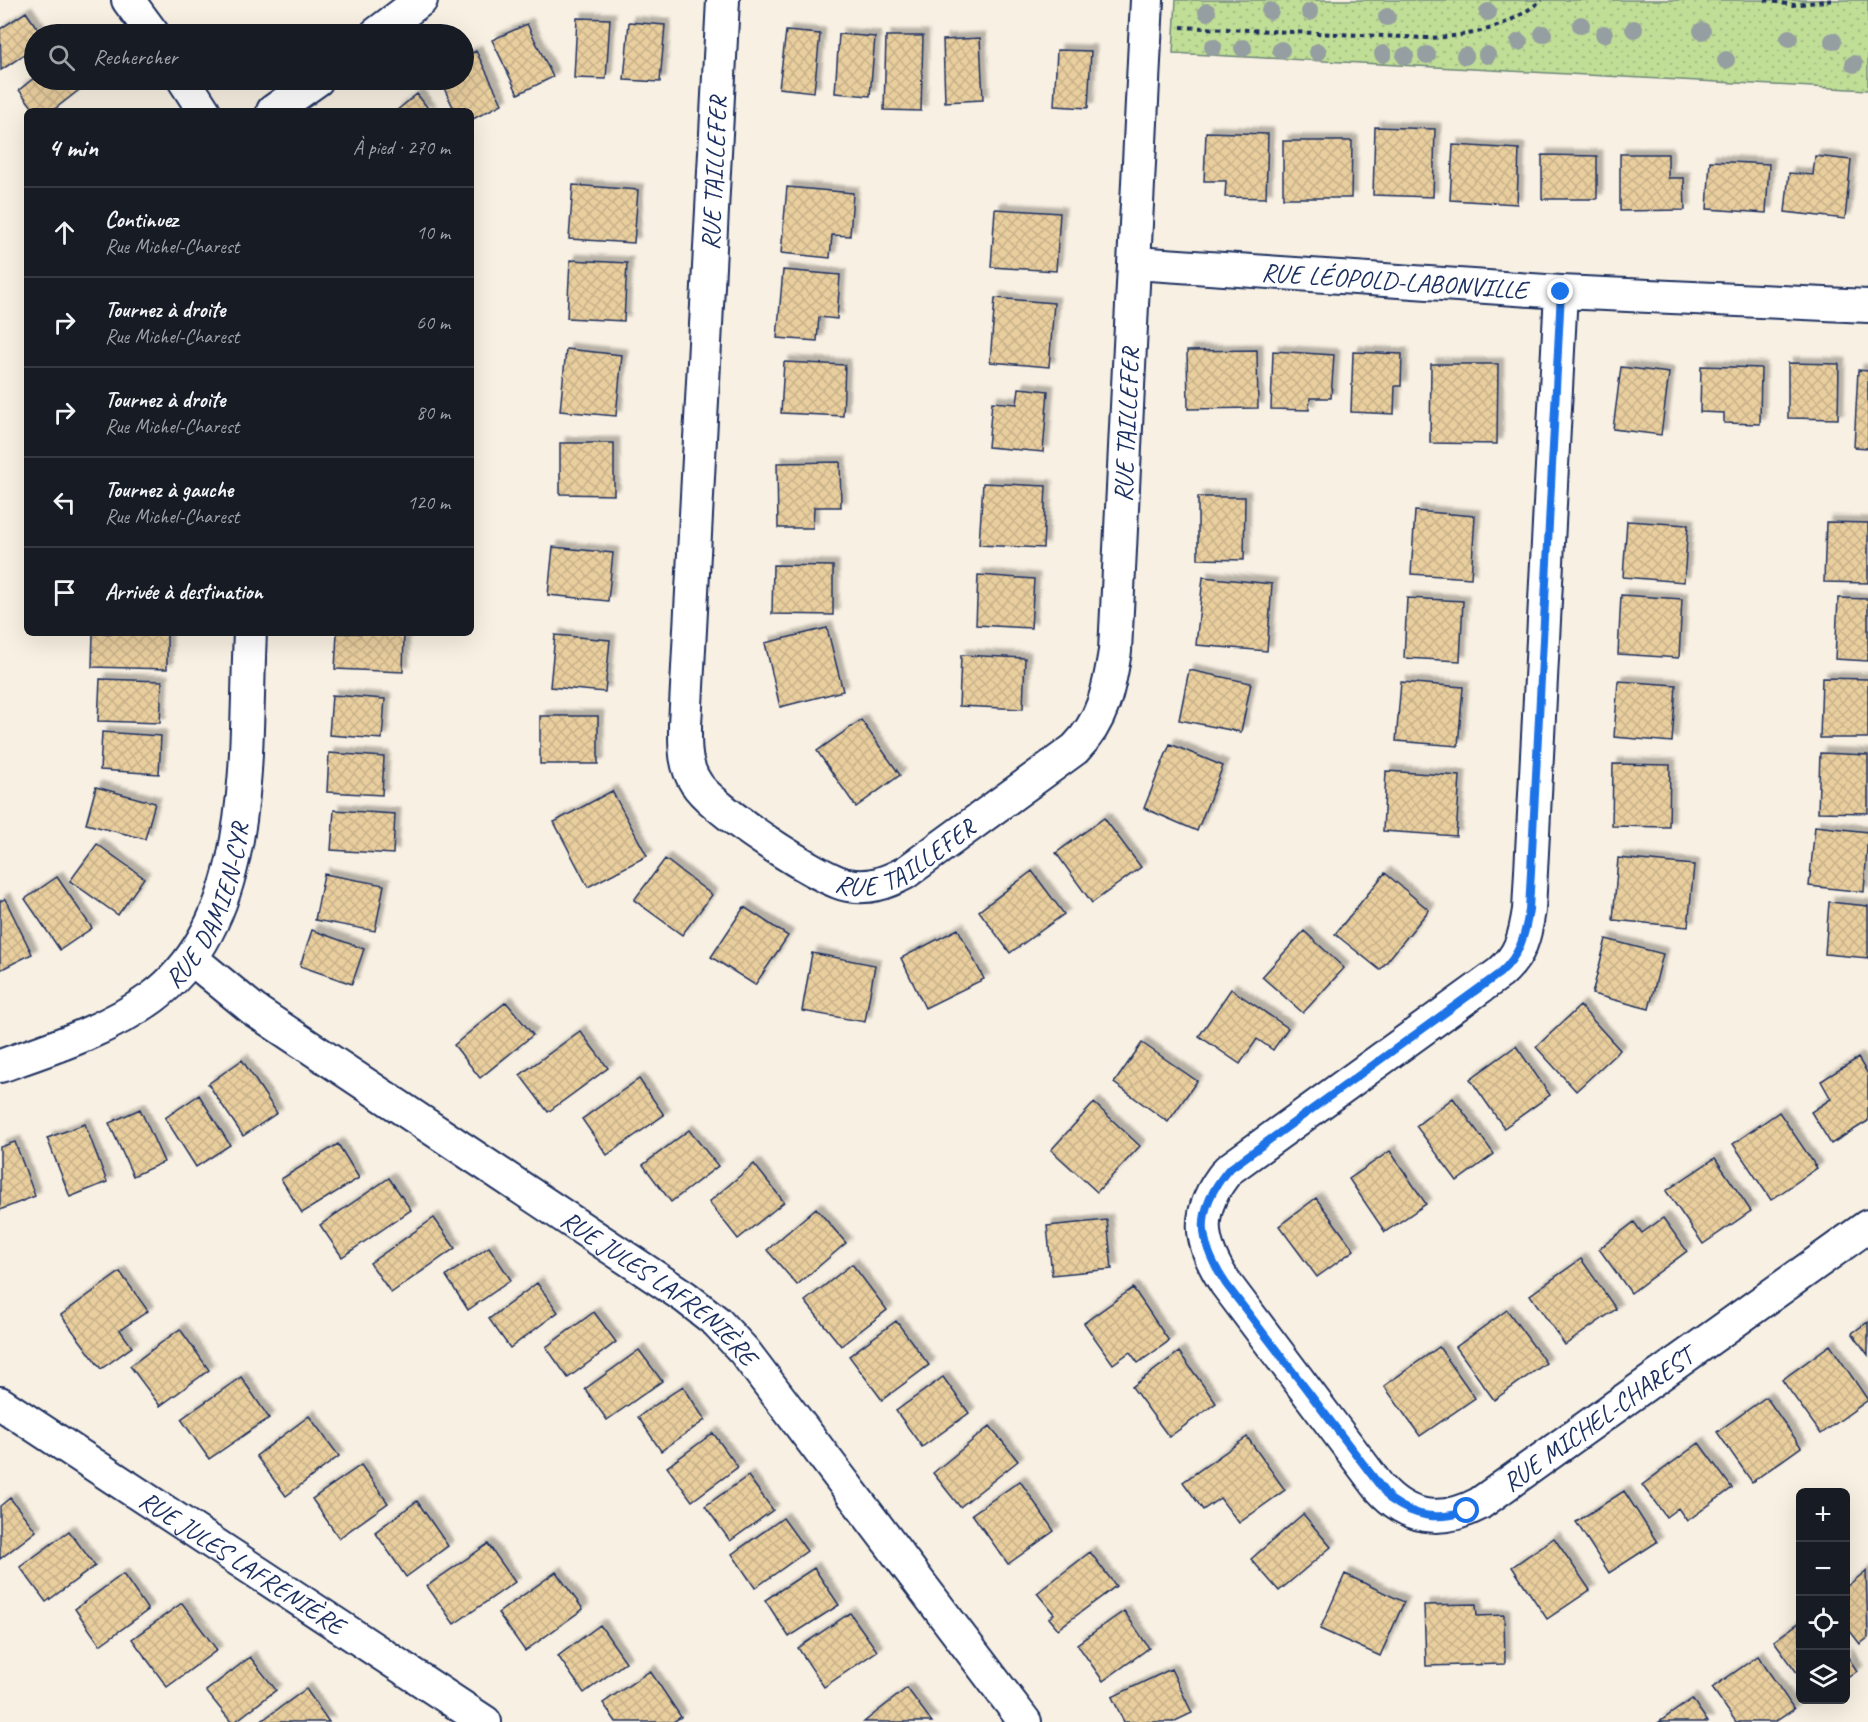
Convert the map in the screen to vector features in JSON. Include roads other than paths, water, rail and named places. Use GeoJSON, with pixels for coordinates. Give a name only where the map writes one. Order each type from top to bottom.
{"type":"FeatureCollection","features":[{"type":"Feature","properties":{"kind":"street"},"geometry":{"type":"LineString","coordinates":[[128,0],[146,24]]}},
{"type":"Feature","properties":{"kind":"street"},"geometry":{"type":"LineString","coordinates":[[390,24],[422,0]]}},
{"type":"Feature","properties":{"kind":"street","name":"RUE TAILLEFER"},"geometry":{"type":"LineString","coordinates":[[723,0],[685,725],[686,759],[695,782],[712,801],[832,880],[862,886],[877,885],[905,873],[1075,749],[1086,738],[1102,710],[1115,651],[1147,0]]}},
{"type":"Feature","properties":{"kind":"street"},"geometry":{"type":"LineString","coordinates":[[190,90],[202,108]]}},
{"type":"Feature","properties":{"kind":"street"},"geometry":{"type":"LineString","coordinates":[[277,108],[303,90]]}},
{"type":"Feature","properties":{"kind":"street","name":"RUE LÉOPOLD-LABONVILLE"},"geometry":{"type":"LineString","coordinates":[[1135,263],[1561,292],[1868,306]]}},
{"type":"Feature","properties":{"kind":"street","name":"RUE MICHEL-CHAREST"},"geometry":{"type":"LineString","coordinates":[[1561,292],[1529,910],[1522,946],[1510,964],[1500,973],[1228,1170],[1206,1205],[1202,1229],[1207,1250],[1226,1284],[1379,1487],[1390,1499],[1415,1514],[1441,1516],[1454,1515],[1479,1504],[1868,1226]]}},
{"type":"Feature","properties":{"kind":"street","name":"RUE DAMIEN-CYR"},"geometry":{"type":"LineString","coordinates":[[0,1066],[79,1037],[121,1017],[155,996],[192,959],[220,904],[236,844],[244,766],[250,636]]}},
{"type":"Feature","properties":{"kind":"street","name":"RUE JULES LAFRENIÈRE"},"geometry":{"type":"LineString","coordinates":[[192,959],[254,1010],[686,1297],[717,1322],[744,1351],[1025,1722]]}},
{"type":"Feature","properties":{"kind":"street","name":"RUE JULES LAFRENIÈRE"},"geometry":{"type":"LineString","coordinates":[[0,1402],[485,1722]]}}]}
